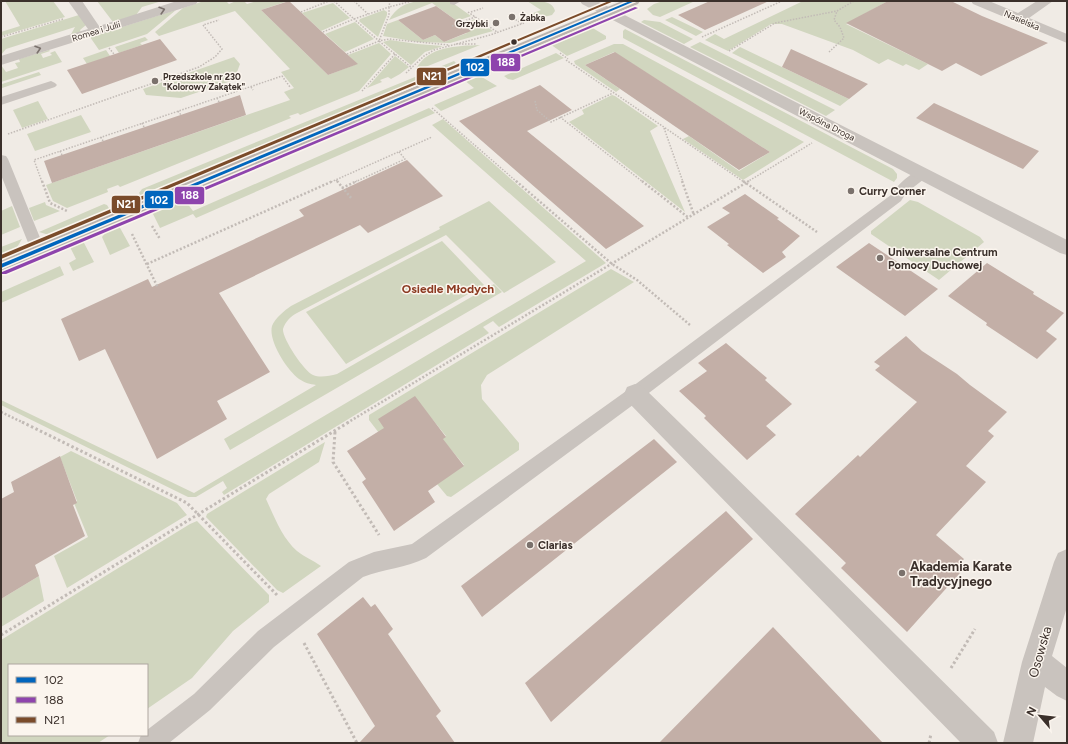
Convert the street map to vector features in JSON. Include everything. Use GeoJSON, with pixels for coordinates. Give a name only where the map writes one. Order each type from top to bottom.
{"type":"FeatureCollection","features":[{"type":"Feature","properties":{"kind":"street"},"geometry":{"type":"LineString","coordinates":[[75,1],[96,31]]}},
{"type":"Feature","properties":{"kind":"street","name":"Romea i Julii"},"geometry":{"type":"LineString","coordinates":[[1,61],[191,1]]}},
{"type":"Feature","properties":{"kind":"street","name":"Wspólna Droga"},"geometry":{"type":"LineString","coordinates":[[586,1],[1067,248]]}},
{"type":"Feature","properties":{"kind":"street"},"geometry":{"type":"LineString","coordinates":[[1,266],[634,1]]}},
{"type":"Feature","properties":{"kind":"street","name":"Nasielska"},"geometry":{"type":"LineString","coordinates":[[978,1],[1067,39]]}},
{"type":"Feature","properties":{"kind":"street"},"geometry":{"type":"LineString","coordinates":[[1019,19],[1046,1]]}},
{"type":"Feature","properties":{"kind":"street"},"geometry":{"type":"LineString","coordinates":[[635,394],[797,554],[983,743]]}},
{"type":"Feature","properties":{"kind":"street","name":"Osowska"},"geometry":{"type":"LineString","coordinates":[[1018,743],[1036,662],[1067,562]]}},
{"type":"Feature","properties":{"kind":"street"},"geometry":{"type":"LineString","coordinates":[[1036,662],[1067,686]]}},
{"type":"Feature","properties":{"kind":"lane"},"geometry":{"type":"LineString","coordinates":[[1,101],[51,85]]}},
{"type":"Feature","properties":{"kind":"lane"},"geometry":{"type":"LineString","coordinates":[[1,159],[38,250]]}},
{"type":"Feature","properties":{"kind":"lane"},"geometry":{"type":"LineString","coordinates":[[150,743],[202,702],[266,639],[356,569],[374,562],[413,554],[420,551],[635,394],[834,243],[896,198],[901,190],[923,173]]}},
{"type":"Feature","properties":{"kind":"path"},"geometry":{"type":"LineString","coordinates":[[301,12],[329,1]]}},
{"type":"Feature","properties":{"kind":"path"},"geometry":{"type":"LineString","coordinates":[[334,1],[413,70]]}},
{"type":"Feature","properties":{"kind":"path"},"geometry":{"type":"LineString","coordinates":[[354,1],[368,14]]}},
{"type":"Feature","properties":{"kind":"path"},"geometry":{"type":"LineString","coordinates":[[379,41],[389,15],[390,1]]}},
{"type":"Feature","properties":{"kind":"path"},"geometry":{"type":"LineString","coordinates":[[323,32],[368,14],[412,1]]}},
{"type":"Feature","properties":{"kind":"path"},"geometry":{"type":"LineString","coordinates":[[455,1],[498,33]]}},
{"type":"Feature","properties":{"kind":"path"},"geometry":{"type":"LineString","coordinates":[[698,39],[782,1]]}},
{"type":"Feature","properties":{"kind":"path"},"geometry":{"type":"LineString","coordinates":[[726,53],[775,23],[837,11],[854,1]]}},
{"type":"Feature","properties":{"kind":"path"},"geometry":{"type":"LineString","coordinates":[[469,12],[483,8]]}},
{"type":"Feature","properties":{"kind":"path"},"geometry":{"type":"LineString","coordinates":[[829,52],[844,38],[840,27],[834,20],[837,11]]}},
{"type":"Feature","properties":{"kind":"path"},"geometry":{"type":"LineString","coordinates":[[1,37],[83,13]]}},
{"type":"Feature","properties":{"kind":"path"},"geometry":{"type":"LineString","coordinates":[[452,26],[476,17]]}},
{"type":"Feature","properties":{"kind":"path"},"geometry":{"type":"LineString","coordinates":[[513,18],[524,25]]}},
{"type":"Feature","properties":{"kind":"path"},"geometry":{"type":"LineString","coordinates":[[8,134],[207,63],[222,49],[203,25],[219,20]]}},
{"type":"Feature","properties":{"kind":"path"},"geometry":{"type":"LineString","coordinates":[[347,54],[379,41],[390,39],[418,43],[451,45],[483,43]]}},
{"type":"Feature","properties":{"kind":"path"},"geometry":{"type":"LineString","coordinates":[[109,48],[114,54]]}},
{"type":"Feature","properties":{"kind":"path"},"geometry":{"type":"LineString","coordinates":[[559,53],[664,128],[834,243]]}},
{"type":"Feature","properties":{"kind":"path"},"geometry":{"type":"LineString","coordinates":[[360,93],[395,54]]}},
{"type":"Feature","properties":{"kind":"path"},"geometry":{"type":"LineString","coordinates":[[67,211],[50,203],[34,160],[282,76],[290,87]]}},
{"type":"Feature","properties":{"kind":"path"},"geometry":{"type":"LineString","coordinates":[[251,87],[254,90]]}},
{"type":"Feature","properties":{"kind":"path"},"geometry":{"type":"LineString","coordinates":[[535,101],[537,110],[550,122],[614,92]]}},
{"type":"Feature","properties":{"kind":"path"},"geometry":{"type":"LineString","coordinates":[[217,98],[219,102]]}},
{"type":"Feature","properties":{"kind":"path"},"geometry":{"type":"LineString","coordinates":[[432,108],[612,264],[637,280],[693,327]]}},
{"type":"Feature","properties":{"kind":"path"},"geometry":{"type":"LineString","coordinates":[[178,111],[181,115]]}},
{"type":"Feature","properties":{"kind":"path"},"geometry":{"type":"LineString","coordinates":[[560,117],[689,218]]}},
{"type":"Feature","properties":{"kind":"path"},"geometry":{"type":"LineString","coordinates":[[142,123],[144,127]]}},
{"type":"Feature","properties":{"kind":"path"},"geometry":{"type":"LineString","coordinates":[[664,128],[694,215]]}},
{"type":"Feature","properties":{"kind":"path"},"geometry":{"type":"LineString","coordinates":[[101,137],[103,141]]}},
{"type":"Feature","properties":{"kind":"path"},"geometry":{"type":"LineString","coordinates":[[147,264],[432,137]]}},
{"type":"Feature","properties":{"kind":"path"},"geometry":{"type":"LineString","coordinates":[[1,636],[197,514],[812,143]]}},
{"type":"Feature","properties":{"kind":"path"},"geometry":{"type":"LineString","coordinates":[[60,151],[62,155]]}},
{"type":"Feature","properties":{"kind":"path"},"geometry":{"type":"LineString","coordinates":[[342,188],[405,159],[399,152]]}},
{"type":"Feature","properties":{"kind":"path"},"geometry":{"type":"LineString","coordinates":[[336,180],[352,199]]}},
{"type":"Feature","properties":{"kind":"path"},"geometry":{"type":"LineString","coordinates":[[129,229],[158,288]]}},
{"type":"Feature","properties":{"kind":"path"},"geometry":{"type":"LineString","coordinates":[[1,412],[187,503],[280,598]]}},
{"type":"Feature","properties":{"kind":"path"},"geometry":{"type":"LineString","coordinates":[[335,432],[333,462],[383,541]]}},
{"type":"Feature","properties":{"kind":"path"},"geometry":{"type":"LineString","coordinates":[[304,644],[357,743]]}},
{"type":"Feature","properties":{"kind":"green space"},"geometry":{"type":"Polygon","coordinates":[[[5,1],[53,1],[65,17],[1,36],[1,32],[20,26],[5,1]]]}},
{"type":"Feature","properties":{"kind":"green space"},"geometry":{"type":"Polygon","coordinates":[[[97,1],[162,1],[142,7],[136,15],[113,22],[97,1]]]}},
{"type":"Feature","properties":{"kind":"green space"},"geometry":{"type":"Polygon","coordinates":[[[204,1],[226,1],[229,4],[236,1],[244,1],[247,4],[257,1],[288,1],[261,10],[328,75],[357,64],[348,55],[379,43],[391,54],[359,91],[300,115],[298,113],[289,116],[291,118],[120,187],[118,185],[107,189],[108,192],[67,208],[53,201],[46,185],[290,100],[284,92],[294,88],[281,72],[290,69],[235,11],[159,36],[155,32],[183,8],[204,1]]]}},
{"type":"Feature","properties":{"kind":"green space"},"geometry":{"type":"Polygon","coordinates":[[[418,1],[450,1],[471,16],[457,21],[432,3],[389,20],[401,7],[418,1]]]}},
{"type":"Feature","properties":{"kind":"green space"},"geometry":{"type":"Polygon","coordinates":[[[527,1],[540,1],[548,3],[554,7],[555,11],[552,15],[523,22],[518,19],[541,10],[527,1]]]}},
{"type":"Feature","properties":{"kind":"green space"},"geometry":{"type":"Polygon","coordinates":[[[663,1],[695,1],[660,17],[653,15],[647,9],[654,4],[663,1]]]}},
{"type":"Feature","properties":{"kind":"green space"},"geometry":{"type":"Polygon","coordinates":[[[803,1],[888,1],[846,24],[928,64],[919,70],[906,64],[903,66],[888,59],[879,64],[853,50],[782,24],[771,24],[728,51],[705,40],[715,34],[724,39],[803,1]]]}},
{"type":"Feature","properties":{"kind":"green space"},"geometry":{"type":"Polygon","coordinates":[[[333,3],[350,18],[321,31],[302,13],[333,3]]]}},
{"type":"Feature","properties":{"kind":"green space"},"geometry":{"type":"Polygon","coordinates":[[[176,10],[147,34],[99,50],[90,37],[176,10]]]}},
{"type":"Feature","properties":{"kind":"green space"},"geometry":{"type":"Polygon","coordinates":[[[384,10],[387,12],[387,15],[378,37],[359,21],[360,19],[384,10]]]}},
{"type":"Feature","properties":{"kind":"green space"},"geometry":{"type":"Polygon","coordinates":[[[79,15],[86,25],[80,30],[81,33],[70,36],[75,27],[6,49],[1,55],[1,39],[79,15]]]}},
{"type":"Feature","properties":{"kind":"green space"},"geometry":{"type":"Polygon","coordinates":[[[672,17],[703,32],[696,36],[665,20],[672,17]]]}},
{"type":"Feature","properties":{"kind":"green space"},"geometry":{"type":"Polygon","coordinates":[[[475,19],[493,31],[450,43],[418,42],[383,36],[387,24],[398,20],[423,40],[435,35],[444,42],[467,33],[458,25],[475,19]]]}},
{"type":"Feature","properties":{"kind":"green space"},"geometry":{"type":"Polygon","coordinates":[[[644,20],[660,22],[693,39],[684,44],[641,22],[644,20]]]}},
{"type":"Feature","properties":{"kind":"green space"},"geometry":{"type":"Polygon","coordinates":[[[355,22],[374,39],[345,52],[325,34],[355,22]]]}},
{"type":"Feature","properties":{"kind":"green space"},"geometry":{"type":"Polygon","coordinates":[[[591,27],[606,36],[606,39],[567,56],[550,44],[591,27]]]}},
{"type":"Feature","properties":{"kind":"green space"},"geometry":{"type":"Polygon","coordinates":[[[625,29],[893,169],[897,174],[897,178],[894,182],[623,38],[623,31],[625,29]]]}},
{"type":"Feature","properties":{"kind":"green space"},"geometry":{"type":"Polygon","coordinates":[[[145,37],[148,40],[140,43],[142,45],[119,53],[115,47],[145,37]]]}},
{"type":"Feature","properties":{"kind":"green space"},"geometry":{"type":"Polygon","coordinates":[[[390,40],[443,46],[425,52],[411,65],[383,42],[390,40]]]}},
{"type":"Feature","properties":{"kind":"green space"},"geometry":{"type":"Polygon","coordinates":[[[700,42],[835,110],[826,116],[690,47],[700,42]]]}},
{"type":"Feature","properties":{"kind":"green space"},"geometry":{"type":"Polygon","coordinates":[[[614,44],[623,44],[804,142],[743,180],[683,139],[689,136],[739,171],[770,152],[614,52],[585,65],[620,89],[616,92],[575,64],[574,61],[614,44]]]}},
{"type":"Feature","properties":{"kind":"green space"},"geometry":{"type":"Polygon","coordinates":[[[480,45],[418,70],[416,69],[421,61],[435,52],[453,47],[480,45]]]}},
{"type":"Feature","properties":{"kind":"green space"},"geometry":{"type":"Polygon","coordinates":[[[740,47],[849,99],[840,106],[732,53],[740,47]]]}},
{"type":"Feature","properties":{"kind":"green space"},"geometry":{"type":"Polygon","coordinates":[[[49,50],[50,51],[41,54],[43,58],[52,55],[50,53],[55,51],[62,62],[1,82],[1,65],[6,72],[18,68],[15,63],[20,62],[19,59],[49,50]]]}},
{"type":"Feature","properties":{"kind":"green space"},"geometry":{"type":"Polygon","coordinates":[[[106,50],[110,56],[87,64],[83,58],[106,50]]]}},
{"type":"Feature","properties":{"kind":"green space"},"geometry":{"type":"Polygon","coordinates":[[[556,53],[564,58],[513,80],[504,76],[556,53]]]}},
{"type":"Feature","properties":{"kind":"green space"},"geometry":{"type":"Polygon","coordinates":[[[395,56],[409,67],[391,79],[388,77],[380,80],[382,82],[367,88],[395,56]]]}},
{"type":"Feature","properties":{"kind":"green space"},"geometry":{"type":"Polygon","coordinates":[[[234,57],[240,64],[234,80],[181,98],[146,95],[143,89],[234,57]]]}},
{"type":"Feature","properties":{"kind":"green space"},"geometry":{"type":"Polygon","coordinates":[[[454,61],[456,63],[432,77],[142,197],[139,193],[142,189],[454,61]]]}},
{"type":"Feature","properties":{"kind":"green space"},"geometry":{"type":"Polygon","coordinates":[[[39,72],[41,75],[2,88],[2,84],[39,72]]]}},
{"type":"Feature","properties":{"kind":"green space"},"geometry":{"type":"Polygon","coordinates":[[[480,76],[497,86],[441,111],[434,105],[474,88],[464,80],[480,76]]]}},
{"type":"Feature","properties":{"kind":"green space"},"geometry":{"type":"Polygon","coordinates":[[[612,95],[658,126],[650,131],[685,212],[569,122],[584,114],[582,110],[612,95]]]}},
{"type":"Feature","properties":{"kind":"green space"},"geometry":{"type":"Polygon","coordinates":[[[38,101],[48,119],[22,128],[13,110],[38,101]]]}},
{"type":"Feature","properties":{"kind":"green space"},"geometry":{"type":"Polygon","coordinates":[[[429,108],[435,113],[196,218],[193,214],[160,228],[152,212],[184,199],[193,211],[429,108]]]}},
{"type":"Feature","properties":{"kind":"green space"},"geometry":{"type":"Polygon","coordinates":[[[81,115],[91,132],[35,151],[27,134],[81,115]]]}},
{"type":"Feature","properties":{"kind":"green space"},"geometry":{"type":"Polygon","coordinates":[[[443,119],[606,263],[499,327],[493,321],[483,327],[489,333],[224,495],[222,492],[227,488],[223,481],[196,497],[188,497],[1,405],[1,400],[194,493],[586,261],[432,125],[443,119]]]}},
{"type":"Feature","properties":{"kind":"green space"},"geometry":{"type":"Polygon","coordinates":[[[910,200],[918,202],[980,237],[984,242],[939,280],[871,234],[871,231],[910,200]]]}},
{"type":"Feature","properties":{"kind":"green space"},"geometry":{"type":"Polygon","coordinates":[[[489,201],[556,262],[504,293],[446,235],[295,314],[284,326],[283,329],[286,339],[299,361],[309,372],[316,376],[325,376],[337,374],[494,284],[502,292],[230,450],[224,439],[316,385],[303,381],[294,375],[280,355],[273,339],[272,326],[280,315],[291,306],[440,229],[439,227],[489,201]]]}},
{"type":"Feature","properties":{"kind":"green space"},"geometry":{"type":"Polygon","coordinates":[[[45,202],[46,205],[60,211],[34,221],[29,208],[45,202]]]}},
{"type":"Feature","properties":{"kind":"green space"},"geometry":{"type":"Polygon","coordinates":[[[104,204],[107,205],[110,210],[49,235],[39,232],[104,204]]]}},
{"type":"Feature","properties":{"kind":"green space"},"geometry":{"type":"Polygon","coordinates":[[[12,206],[20,227],[1,235],[1,211],[12,206]]]}},
{"type":"Feature","properties":{"kind":"green space"},"geometry":{"type":"Polygon","coordinates":[[[119,226],[130,246],[110,255],[102,237],[107,231],[119,226]]]}},
{"type":"Feature","properties":{"kind":"green space"},"geometry":{"type":"Polygon","coordinates":[[[22,239],[16,249],[1,255],[1,247],[22,239]]]}},
{"type":"Feature","properties":{"kind":"green space"},"geometry":{"type":"Polygon","coordinates":[[[83,241],[94,262],[73,271],[69,263],[76,259],[70,247],[83,241]]]}},
{"type":"Feature","properties":{"kind":"green space"},"geometry":{"type":"Polygon","coordinates":[[[442,241],[484,285],[346,364],[306,312],[442,241]]]}},
{"type":"Feature","properties":{"kind":"green space"},"geometry":{"type":"Polygon","coordinates":[[[60,266],[64,275],[1,303],[1,292],[60,266]]]}},
{"type":"Feature","properties":{"kind":"green space"},"geometry":{"type":"Polygon","coordinates":[[[611,269],[634,282],[487,375],[481,385],[482,399],[519,443],[519,450],[451,497],[447,496],[437,484],[464,465],[442,439],[446,436],[415,398],[385,429],[379,433],[369,420],[369,415],[611,269]]]}},
{"type":"Feature","properties":{"kind":"green space"},"geometry":{"type":"Polygon","coordinates":[[[325,442],[319,462],[269,494],[266,499],[287,540],[300,553],[321,566],[283,593],[277,590],[206,517],[207,514],[325,442]]]}},
{"type":"Feature","properties":{"kind":"green space"},"geometry":{"type":"Polygon","coordinates":[[[71,451],[177,503],[187,515],[67,588],[54,556],[88,537],[74,503],[77,501],[60,457],[71,451]]]}},
{"type":"Feature","properties":{"kind":"green space"},"geometry":{"type":"Polygon","coordinates":[[[197,521],[269,595],[269,602],[233,631],[192,678],[148,708],[148,664],[8,664],[8,736],[108,736],[98,743],[1,743],[1,640],[197,521]]]}},
{"type":"Feature","properties":{"kind":"green space"},"geometry":{"type":"Polygon","coordinates":[[[39,576],[44,601],[1,627],[1,599],[39,576]]]}},
{"type":"Feature","properties":{"kind":"building"},"geometry":{"type":"Polygon","coordinates":[[[289,1],[358,64],[328,75],[261,10],[289,1]]]}},
{"type":"Feature","properties":{"kind":"building"},"geometry":{"type":"Polygon","coordinates":[[[710,1],[769,1],[705,30],[678,15],[710,1]]]}},
{"type":"Feature","properties":{"kind":"building"},"geometry":{"type":"Polygon","coordinates":[[[888,1],[951,1],[982,16],[1048,43],[981,76],[956,63],[942,71],[846,23],[888,1]]]}},
{"type":"Feature","properties":{"kind":"building"},"geometry":{"type":"Polygon","coordinates":[[[436,6],[471,31],[444,42],[435,35],[423,40],[398,20],[436,6]]]}},
{"type":"Feature","properties":{"kind":"building"},"geometry":{"type":"Polygon","coordinates":[[[160,39],[177,60],[82,94],[67,70],[160,39]]]}},
{"type":"Feature","properties":{"kind":"building"},"geometry":{"type":"Polygon","coordinates":[[[791,49],[868,84],[849,99],[782,67],[791,49]]]}},
{"type":"Feature","properties":{"kind":"building"},"geometry":{"type":"Polygon","coordinates":[[[615,52],[770,152],[739,170],[585,65],[615,52]]]}},
{"type":"Feature","properties":{"kind":"building"},"geometry":{"type":"Polygon","coordinates":[[[540,85],[572,110],[527,131],[644,226],[606,249],[459,121],[540,85]]]}},
{"type":"Feature","properties":{"kind":"building"},"geometry":{"type":"Polygon","coordinates":[[[240,95],[246,115],[52,183],[44,161],[240,95]]]}},
{"type":"Feature","properties":{"kind":"building"},"geometry":{"type":"Polygon","coordinates":[[[934,103],[1039,151],[1023,169],[916,118],[934,103]]]}},
{"type":"Feature","properties":{"kind":"building"},"geometry":{"type":"Polygon","coordinates":[[[407,160],[443,196],[368,233],[360,225],[219,293],[270,372],[217,401],[227,419],[157,459],[105,349],[79,361],[61,319],[148,279],[152,287],[304,216],[299,210],[407,160]]]}},
{"type":"Feature","properties":{"kind":"building"},"geometry":{"type":"Polygon","coordinates":[[[745,194],[779,218],[777,219],[800,236],[782,252],[786,257],[763,273],[727,245],[729,244],[707,227],[730,213],[722,208],[745,194]]]}},
{"type":"Feature","properties":{"kind":"building"},"geometry":{"type":"Polygon","coordinates":[[[869,243],[938,289],[905,316],[836,267],[869,243]]]}},
{"type":"Feature","properties":{"kind":"building"},"geometry":{"type":"Polygon","coordinates":[[[987,263],[1034,292],[1033,294],[1064,313],[1046,331],[1057,339],[1037,359],[986,325],[987,323],[948,296],[987,263]]]}},
{"type":"Feature","properties":{"kind":"building"},"geometry":{"type":"Polygon","coordinates":[[[906,336],[922,351],[957,374],[1007,412],[988,431],[994,436],[966,466],[986,482],[936,535],[964,559],[956,569],[960,573],[907,632],[841,568],[846,563],[795,514],[858,455],[860,457],[917,402],[875,370],[880,366],[874,362],[906,336]]]}},
{"type":"Feature","properties":{"kind":"building"},"geometry":{"type":"Polygon","coordinates":[[[726,343],[767,378],[765,380],[792,404],[766,426],[776,435],[747,460],[704,418],[706,416],[679,391],[707,371],[698,363],[726,343]]]}},
{"type":"Feature","properties":{"kind":"building"},"geometry":{"type":"Polygon","coordinates":[[[415,396],[446,437],[443,439],[464,466],[428,491],[435,502],[394,531],[362,482],[366,479],[347,451],[384,428],[378,419],[415,396]]]}},
{"type":"Feature","properties":{"kind":"building"},"geometry":{"type":"Polygon","coordinates":[[[654,439],[677,462],[482,617],[461,586],[654,439]]]}},
{"type":"Feature","properties":{"kind":"building"},"geometry":{"type":"Polygon","coordinates":[[[60,456],[77,503],[73,505],[85,536],[35,565],[39,576],[1,599],[1,499],[14,492],[11,482],[60,456]]]}},
{"type":"Feature","properties":{"kind":"building"},"geometry":{"type":"Polygon","coordinates":[[[726,511],[753,539],[551,722],[525,683],[726,511]]]}},
{"type":"Feature","properties":{"kind":"building"},"geometry":{"type":"Polygon","coordinates":[[[363,597],[371,607],[375,604],[393,629],[388,634],[441,711],[436,716],[455,743],[359,743],[375,726],[317,634],[363,597]]]}},
{"type":"Feature","properties":{"kind":"building"},"geometry":{"type":"Polygon","coordinates":[[[773,627],[883,743],[659,743],[773,627]]]}},
{"type":"Feature","properties":{"kind":"transit line","name":"N21"},"geometry":{"type":"LineString","coordinates":[[1,257],[612,1]]}},
{"type":"Feature","properties":{"kind":"transit line","name":"102"},"geometry":{"type":"LineString","coordinates":[[1,266],[633,1]]}},
{"type":"Feature","properties":{"kind":"transit line","name":"188"},"geometry":{"type":"LineString","coordinates":[[4,273],[636,8]]}},
{"type":"Feature","properties":{"kind":"place","name":"Żabka"},"geometry":{"type":"Point","coordinates":[512,17]}},
{"type":"Feature","properties":{"kind":"place","name":"Grzybki"},"geometry":{"type":"Point","coordinates":[496,23]}},
{"type":"Feature","properties":{"kind":"place","name":"Przedszkole nr 230 \"Kolorowy Zakątek\""},"geometry":{"type":"Point","coordinates":[155,81]}},
{"type":"Feature","properties":{"kind":"place","name":"Curry Corner"},"geometry":{"type":"Point","coordinates":[851,191]}},
{"type":"Feature","properties":{"kind":"place","name":"Uniwersalne Centrum Pomocy Duchowej"},"geometry":{"type":"Point","coordinates":[880,258]}},
{"type":"Feature","properties":{"kind":"place","name":"Clarias"},"geometry":{"type":"Point","coordinates":[530,545]}},
{"type":"Feature","properties":{"kind":"place","name":"Akademia Karate Tradycyjnego"},"geometry":{"type":"Point","coordinates":[902,573]}},
{"type":"Feature","properties":{"kind":"district","name":"Osiedle Młodych"},"geometry":{"type":"Point","coordinates":[448,289]}}]}
